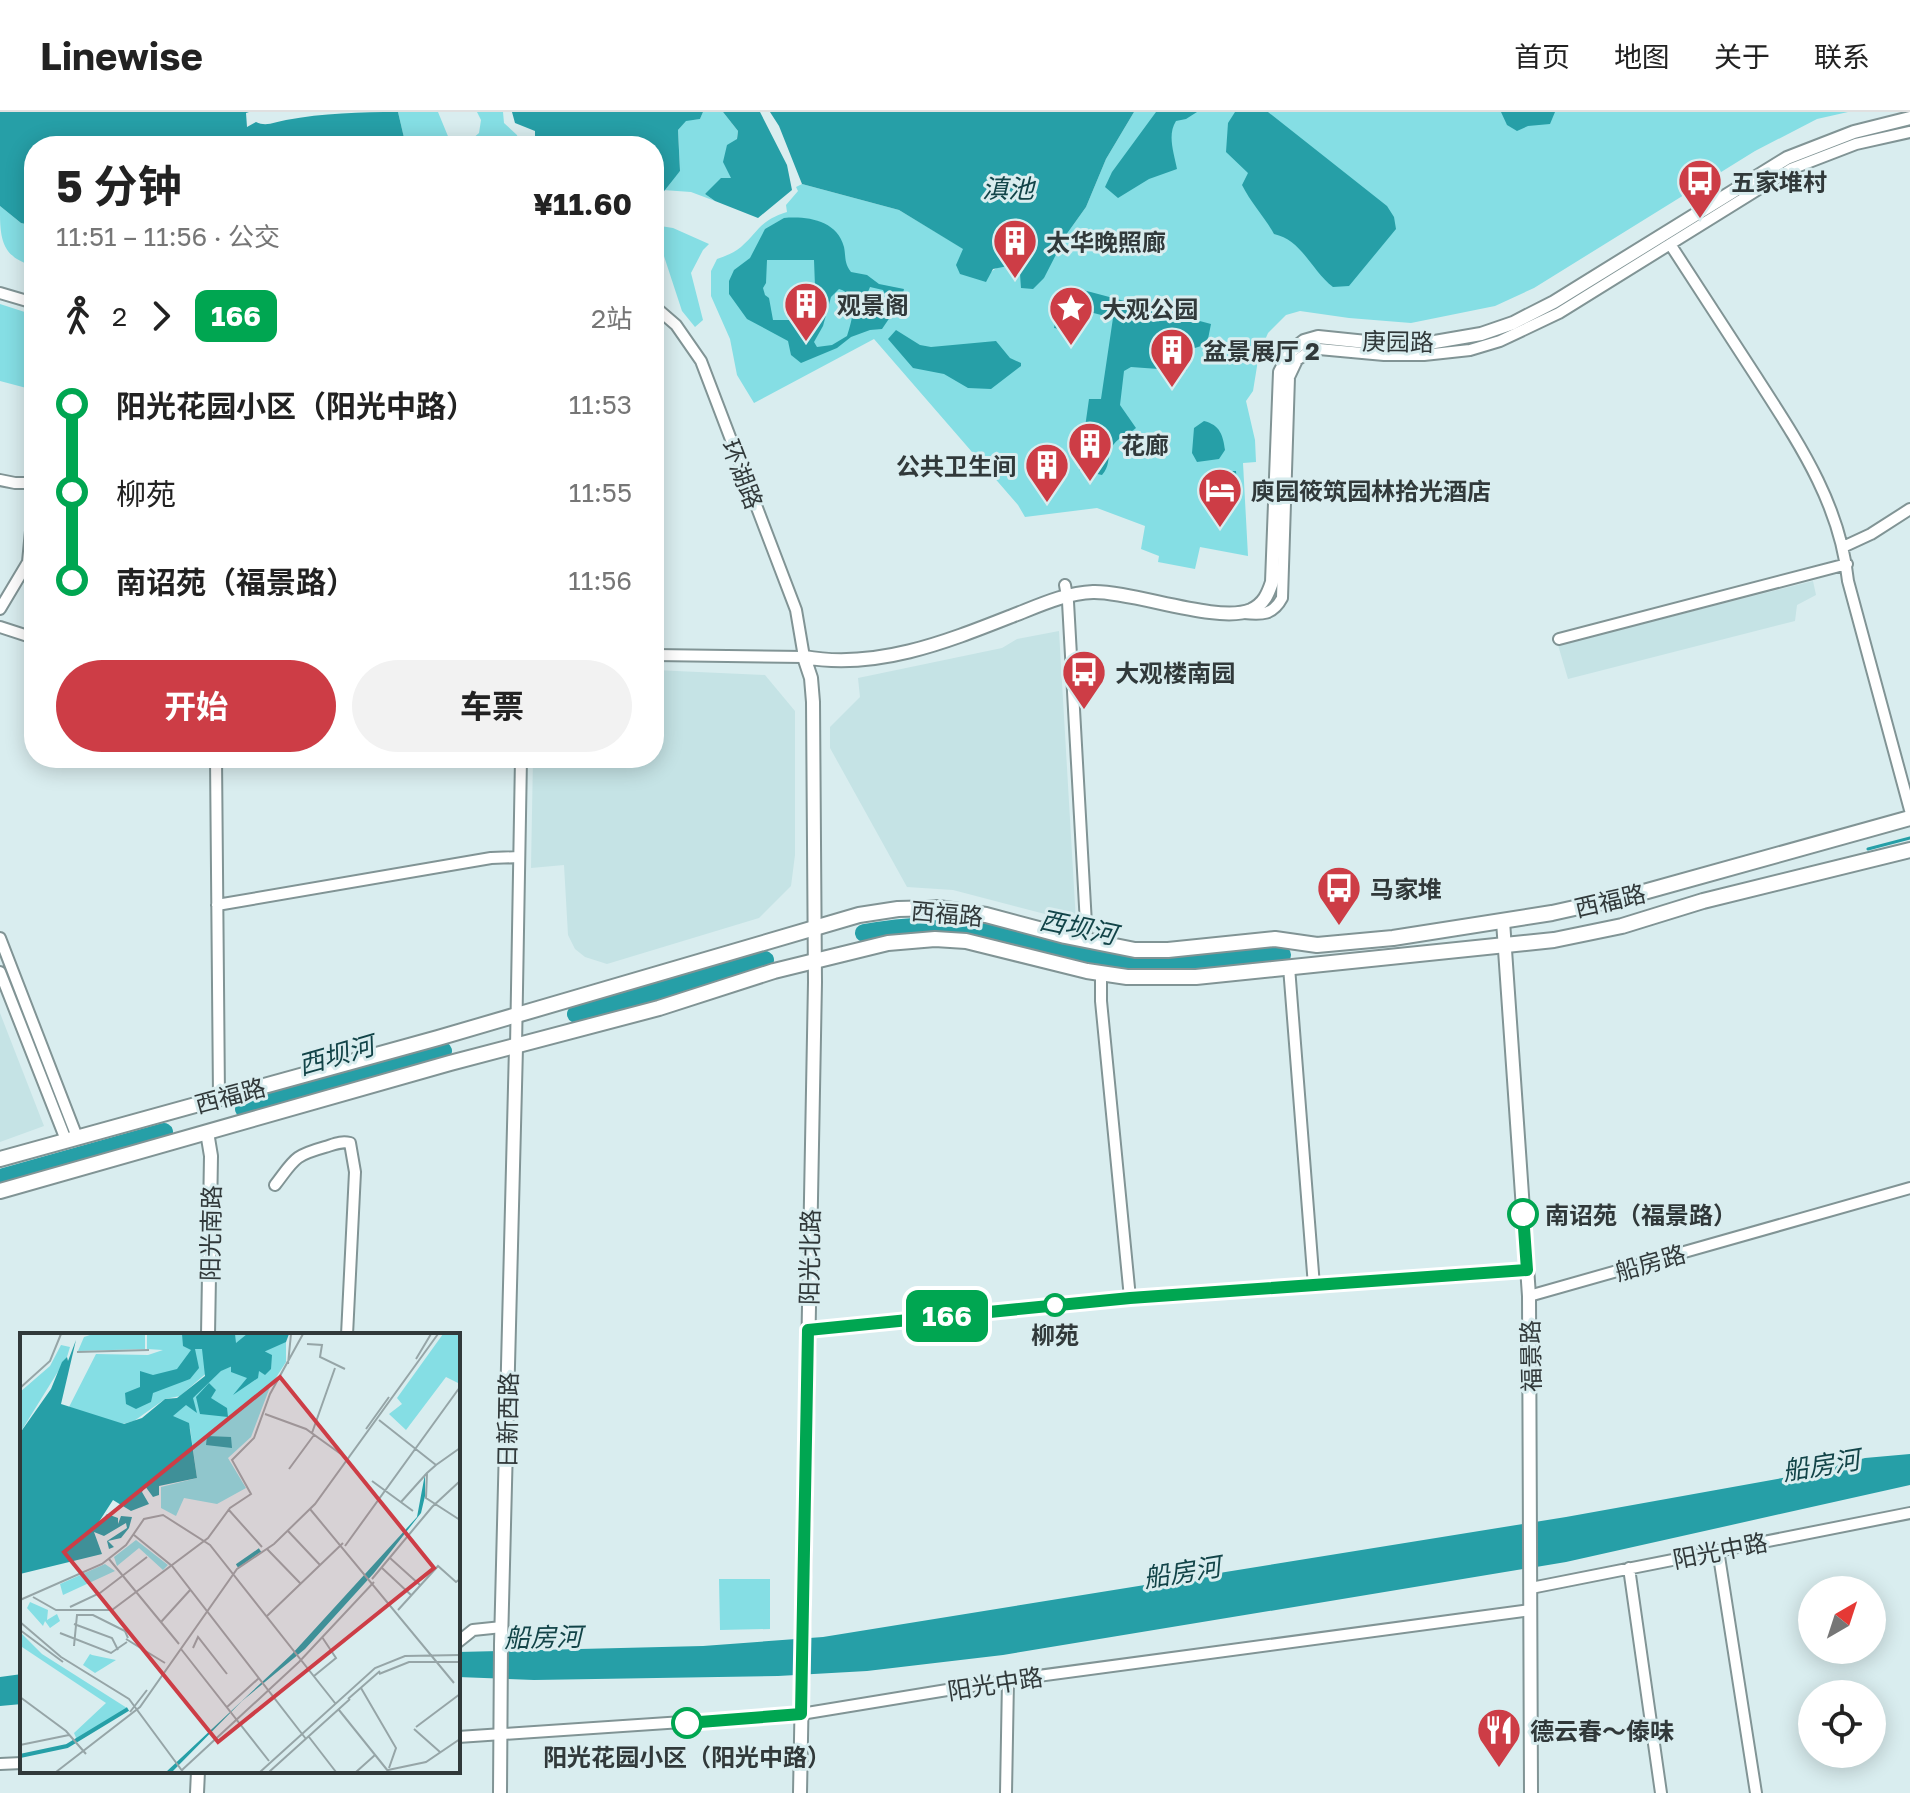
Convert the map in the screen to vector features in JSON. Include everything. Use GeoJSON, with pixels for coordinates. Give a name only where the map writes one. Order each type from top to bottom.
{"type":"FeatureCollection","features":[{"type":"Feature","properties":{"kind":"main road","name":"西福路"},"geometry":{"type":"LineString","coordinates":[[0,1159],[859,915],[898,909],[938,908],[986,915],[1135,950],[1168,950],[1275,939],[1317,945],[1393,938],[1552,913],[1633,895],[1910,818]]}},
{"type":"Feature","properties":{"kind":"main road","name":"西福路"},"geometry":{"type":"LineString","coordinates":[[0,1191],[450,1063],[659,1008],[814,960],[888,943],[935,939],[966,941],[1101,973],[1160,978],[1289,967],[1554,940],[1622,926],[1703,901],[1910,850]]}},
{"type":"Feature","properties":{"kind":"street","name":"庚园路"},"geometry":{"type":"LineString","coordinates":[[1242,613],[1263,602],[1272,582],[1280,372],[1286,357],[1297,345],[1326,337],[1386,344],[1423,344],[1481,334],[1513,323],[1554,302],[1787,158],[1842,135],[1910,118]]}},
{"type":"Feature","properties":{"kind":"street"},"geometry":{"type":"LineString","coordinates":[[664,655],[804,657],[831,662],[921,650],[1066,590],[1120,594],[1208,611],[1262,615],[1273,611],[1282,598],[1289,377],[1293,365],[1302,356],[1313,350],[1325,349],[1384,355],[1424,355],[1485,346],[1538,325],[1791,169],[1856,144],[1910,132]]}},
{"type":"Feature","properties":{"kind":"street"},"geometry":{"type":"LineString","coordinates":[[1670,244],[1809,460],[1827,497],[1843,547],[1848,581],[1910,810]]}},
{"type":"Feature","properties":{"kind":"street"},"geometry":{"type":"LineString","coordinates":[[0,293],[24,300]]}},
{"type":"Feature","properties":{"kind":"street","name":"环湖路"},"geometry":{"type":"LineString","coordinates":[[664,315],[676,325],[701,361],[796,610],[804,657]]}},
{"type":"Feature","properties":{"kind":"street"},"geometry":{"type":"LineString","coordinates":[[0,480],[24,483]]}},
{"type":"Feature","properties":{"kind":"street"},"geometry":{"type":"LineString","coordinates":[[1843,547],[1871,534],[1910,509]]}},
{"type":"Feature","properties":{"kind":"street"},"geometry":{"type":"LineString","coordinates":[[1559,639],[1847,564]]}},
{"type":"Feature","properties":{"kind":"street"},"geometry":{"type":"LineString","coordinates":[[0,609],[24,569]]}},
{"type":"Feature","properties":{"kind":"street"},"geometry":{"type":"LineString","coordinates":[[1066,590],[1085,940]]}},
{"type":"Feature","properties":{"kind":"street"},"geometry":{"type":"LineString","coordinates":[[0,627],[24,635]]}},
{"type":"Feature","properties":{"kind":"street","name":"阳光北路"},"geometry":{"type":"LineString","coordinates":[[800,1793],[814,960],[813,702],[811,678],[804,657]]}},
{"type":"Feature","properties":{"kind":"street"},"geometry":{"type":"LineString","coordinates":[[216,768],[219,1097]]}},
{"type":"Feature","properties":{"kind":"street"},"geometry":{"type":"LineString","coordinates":[[516,1047],[521,768]]}},
{"type":"Feature","properties":{"kind":"street"},"geometry":{"type":"LineString","coordinates":[[217,905],[491,858],[519,857]]}},
{"type":"Feature","properties":{"kind":"street","name":"福景路"},"geometry":{"type":"LineString","coordinates":[[1503,921],[1529,1296],[1531,1793]]}},
{"type":"Feature","properties":{"kind":"street"},"geometry":{"type":"LineString","coordinates":[[0,938],[71,1138]]}},
{"type":"Feature","properties":{"kind":"street"},"geometry":{"type":"LineString","coordinates":[[1289,967],[1314,1286]]}},
{"type":"Feature","properties":{"kind":"street"},"geometry":{"type":"LineString","coordinates":[[0,972],[71,1138]]}},
{"type":"Feature","properties":{"kind":"street"},"geometry":{"type":"LineString","coordinates":[[1101,973],[1101,1001],[1130,1298]]}},
{"type":"Feature","properties":{"kind":"street","name":"日新西路"},"geometry":{"type":"LineString","coordinates":[[500,1793],[516,1047]]}},
{"type":"Feature","properties":{"kind":"street","name":"阳光南路"},"geometry":{"type":"LineString","coordinates":[[207,1132],[211,1156],[208,1333]]}},
{"type":"Feature","properties":{"kind":"street"},"geometry":{"type":"LineString","coordinates":[[275,1185],[294,1160],[307,1151],[342,1141],[350,1143],[355,1172],[347,1333]]}},
{"type":"Feature","properties":{"kind":"street","name":"船房路"},"geometry":{"type":"LineString","coordinates":[[1529,1296],[1910,1188]]}},
{"type":"Feature","properties":{"kind":"street"},"geometry":{"type":"LineString","coordinates":[[808,1330],[1130,1298],[1527,1270]]}},
{"type":"Feature","properties":{"kind":"street","name":"阳光中路"},"geometry":{"type":"LineString","coordinates":[[1531,1588],[1910,1513]]}},
{"type":"Feature","properties":{"kind":"street"},"geometry":{"type":"LineString","coordinates":[[1718,1550],[1756,1793]]}},
{"type":"Feature","properties":{"kind":"street"},"geometry":{"type":"LineString","coordinates":[[1629,1568],[1661,1793]]}},
{"type":"Feature","properties":{"kind":"street","name":"阳光中路"},"geometry":{"type":"LineString","coordinates":[[460,1737],[801,1714],[1008,1680],[1531,1610]]}},
{"type":"Feature","properties":{"kind":"street"},"geometry":{"type":"LineString","coordinates":[[460,1640],[473,1630],[502,1627]]}},
{"type":"Feature","properties":{"kind":"street"},"geometry":{"type":"LineString","coordinates":[[1006,1793],[1008,1680]]}},
{"type":"Feature","properties":{"kind":"street"},"geometry":{"type":"LineString","coordinates":[[0,1764],[20,1763]]}},
{"type":"Feature","properties":{"kind":"street"},"geometry":{"type":"LineString","coordinates":[[197,1793],[198,1773]]}},
{"type":"Feature","properties":{"kind":"shaded area"},"geometry":{"type":"Polygon","coordinates":[[[398,112],[438,112],[448,136],[404,136],[398,112]]]}},
{"type":"Feature","properties":{"kind":"shaded area"},"geometry":{"type":"Polygon","coordinates":[[[477,112],[503,112],[504,123],[517,136],[476,136],[481,120],[477,112]]]}},
{"type":"Feature","properties":{"kind":"shaded area"},"geometry":{"type":"Polygon","coordinates":[[[703,112],[723,112],[738,131],[731,178],[705,194],[715,201],[691,192],[664,190],[680,171],[678,130],[686,120],[700,119],[703,112]]]}},
{"type":"Feature","properties":{"kind":"shaded area","name":"大观公园"},"geometry":{"type":"Polygon","coordinates":[[[1134,112],[1848,112],[1817,119],[1755,151],[1534,288],[1495,306],[1411,323],[1300,311],[1286,315],[1268,333],[1259,354],[1253,391],[1246,401],[1255,440],[1256,462],[1243,463],[1248,556],[1200,547],[1195,569],[1158,562],[1159,556],[1141,549],[1145,526],[1097,508],[1025,517],[1018,505],[874,339],[754,403],[737,375],[730,339],[711,296],[711,271],[717,259],[738,249],[765,223],[787,212],[786,205],[798,191],[796,187],[802,184],[899,210],[964,249],[987,277],[995,269],[1005,266],[1014,269],[1022,278],[1066,235],[1086,207],[1106,159],[1134,112]]]}},
{"type":"Feature","properties":{"kind":"shaded area"},"geometry":{"type":"Polygon","coordinates":[[[0,206],[24,224],[24,262],[8,251],[1,227],[0,206]]]}},
{"type":"Feature","properties":{"kind":"shaded area"},"geometry":{"type":"Polygon","coordinates":[[[664,227],[709,244],[691,273],[703,320],[695,327],[682,311],[664,256],[664,227]]]}},
{"type":"Feature","properties":{"kind":"shaded area"},"geometry":{"type":"Polygon","coordinates":[[[0,304],[24,312],[24,387],[0,381],[0,304]]]}},
{"type":"Feature","properties":{"kind":"shaded area"},"geometry":{"type":"Polygon","coordinates":[[[1813,581],[1816,595],[1797,605],[1795,621],[1568,679],[1558,645],[1813,581]]]}},
{"type":"Feature","properties":{"kind":"shaded area"},"geometry":{"type":"Polygon","coordinates":[[[1059,631],[1076,922],[953,890],[907,887],[830,748],[830,727],[860,697],[858,678],[1002,648],[1017,639],[1059,631]]]}},
{"type":"Feature","properties":{"kind":"shaded area"},"geometry":{"type":"Polygon","coordinates":[[[664,670],[765,675],[795,711],[795,855],[791,886],[759,918],[607,964],[585,957],[575,949],[568,935],[564,865],[531,868],[533,768],[664,768],[664,670]]]}},
{"type":"Feature","properties":{"kind":"shaded area"},"geometry":{"type":"Polygon","coordinates":[[[0,1013],[44,1126],[0,1142],[0,1013]]]}},
{"type":"Feature","properties":{"kind":"shaded area"},"geometry":{"type":"Polygon","coordinates":[[[719,1579],[770,1579],[770,1629],[720,1630],[719,1579]]]}},
{"type":"Feature","properties":{"kind":"water"},"geometry":{"type":"Polygon","coordinates":[[[0,112],[249,112],[246,113],[247,127],[256,122],[267,124],[328,114],[398,112],[404,136],[24,136],[24,224],[0,206],[0,112]]]}},
{"type":"Feature","properties":{"kind":"water"},"geometry":{"type":"Polygon","coordinates":[[[512,112],[703,112],[700,119],[686,121],[678,130],[680,171],[664,191],[664,136],[535,136],[535,131],[515,123],[512,112]]]}},
{"type":"Feature","properties":{"kind":"water"},"geometry":{"type":"Polygon","coordinates":[[[723,112],[760,112],[787,165],[792,190],[758,218],[705,194],[721,178],[731,178],[723,162],[727,145],[737,139],[738,131],[723,112]]]}},
{"type":"Feature","properties":{"kind":"water","name":"滇池"},"geometry":{"type":"Polygon","coordinates":[[[770,112],[1134,112],[1106,159],[1086,207],[1066,235],[1044,278],[1033,289],[1021,288],[1020,274],[1008,266],[993,269],[986,282],[960,274],[956,265],[963,249],[899,210],[802,184],[779,126],[770,112]]]}},
{"type":"Feature","properties":{"kind":"water"},"geometry":{"type":"Polygon","coordinates":[[[1156,112],[1197,112],[1176,121],[1173,126],[1172,144],[1177,169],[1149,179],[1118,198],[1105,187],[1112,172],[1156,112]]]}},
{"type":"Feature","properties":{"kind":"water"},"geometry":{"type":"Polygon","coordinates":[[[1235,112],[1268,112],[1387,206],[1394,217],[1396,229],[1349,286],[1333,287],[1325,280],[1292,242],[1274,234],[1249,198],[1242,185],[1248,173],[1226,152],[1228,123],[1235,112]]]}},
{"type":"Feature","properties":{"kind":"water"},"geometry":{"type":"Polygon","coordinates":[[[1501,112],[1555,112],[1550,124],[1528,126],[1517,131],[1507,125],[1501,112]]]}},
{"type":"Feature","properties":{"kind":"water"},"geometry":{"type":"Polygon","coordinates":[[[784,218],[811,219],[828,225],[840,238],[851,272],[867,275],[879,284],[904,289],[901,301],[882,329],[851,337],[837,348],[801,363],[791,355],[788,341],[747,319],[729,294],[729,281],[734,270],[750,258],[765,229],[784,218]],[[767,260],[763,288],[769,298],[773,320],[813,320],[816,313],[814,260],[767,260]],[[870,287],[860,311],[865,316],[870,309],[883,309],[889,302],[883,290],[870,287]],[[839,289],[831,297],[823,326],[814,342],[817,347],[832,345],[847,336],[849,330],[853,309],[850,297],[839,289]]]}},
{"type":"Feature","properties":{"kind":"water"},"geometry":{"type":"Polygon","coordinates":[[[1068,286],[1211,324],[1207,344],[1192,349],[1186,371],[1131,367],[1124,371],[1120,405],[1136,428],[1113,445],[1102,475],[1079,470],[1089,399],[1101,399],[1113,318],[1074,308],[1069,312],[1066,330],[1054,328],[1062,290],[1068,286]]]}},
{"type":"Feature","properties":{"kind":"water"},"geometry":{"type":"Polygon","coordinates":[[[896,330],[920,345],[931,347],[996,341],[1021,366],[991,389],[968,388],[944,374],[913,368],[888,339],[896,330]]]}},
{"type":"Feature","properties":{"kind":"water"},"geometry":{"type":"Polygon","coordinates":[[[1204,421],[1220,431],[1225,450],[1219,459],[1197,462],[1192,453],[1194,428],[1204,421]]]}},
{"type":"Feature","properties":{"kind":"water"},"geometry":{"type":"Polygon","coordinates":[[[1236,471],[1238,502],[1206,499],[1207,475],[1236,471]]]}},
{"type":"Feature","properties":{"kind":"water"},"geometry":{"type":"Polygon","coordinates":[[[1910,1454],[1910,1485],[1566,1562],[1003,1655],[867,1671],[778,1676],[534,1680],[460,1677],[460,1652],[703,1646],[823,1637],[1566,1517],[1810,1473],[1865,1458],[1910,1454]]]}},
{"type":"Feature","properties":{"kind":"water"},"geometry":{"type":"Polygon","coordinates":[[[20,1674],[20,1704],[0,1706],[0,1677],[20,1674]]]}},
{"type":"Feature","properties":{"kind":"waterway"},"geometry":{"type":"LineString","coordinates":[[1868,849],[1910,838]]}},
{"type":"Feature","properties":{"kind":"waterway","name":"西坝河"},"geometry":{"type":"LineString","coordinates":[[864,933],[925,926],[955,927],[1004,935],[1129,965],[1187,965],[1282,955]]}},
{"type":"Feature","properties":{"kind":"waterway","name":"西坝河"},"geometry":{"type":"LineString","coordinates":[[576,1014],[765,960]]}},
{"type":"Feature","properties":{"kind":"waterway","name":"西坝河"},"geometry":{"type":"LineString","coordinates":[[244,1109],[443,1051]]}},
{"type":"Feature","properties":{"kind":"waterway","name":"西坝河"},"geometry":{"type":"LineString","coordinates":[[0,1178],[164,1132]]}},
{"type":"Feature","properties":{"kind":"bus line","name":"166"},"geometry":{"type":"LineString","coordinates":[[687,1723],[801,1714],[808,1330],[1130,1298],[1527,1270],[1523,1214]]}},
{"type":"Feature","properties":{"kind":"place","name":"五家堆村"},"geometry":{"type":"Point","coordinates":[1700,220]}},
{"type":"Feature","properties":{"kind":"place","name":"太华晚照廊"},"geometry":{"type":"Point","coordinates":[1015,280]}},
{"type":"Feature","properties":{"kind":"place","name":"观景阁"},"geometry":{"type":"Point","coordinates":[806,343]}},
{"type":"Feature","properties":{"kind":"place","name":"大观公园"},"geometry":{"type":"Point","coordinates":[1071,347]}},
{"type":"Feature","properties":{"kind":"place","name":"盆景展厅 2"},"geometry":{"type":"Point","coordinates":[1172,389]}},
{"type":"Feature","properties":{"kind":"place","name":"花廊"},"geometry":{"type":"Point","coordinates":[1090,483]}},
{"type":"Feature","properties":{"kind":"place","name":"公共卫生间"},"geometry":{"type":"Point","coordinates":[1047,504]}},
{"type":"Feature","properties":{"kind":"place","name":"庾园筱筑园林拾光酒店"},"geometry":{"type":"Point","coordinates":[1220,529]}},
{"type":"Feature","properties":{"kind":"place","name":"大观楼南园"},"geometry":{"type":"Point","coordinates":[1084,711]}},
{"type":"Feature","properties":{"kind":"place","name":"马家堆"},"geometry":{"type":"Point","coordinates":[1339,927]}},
{"type":"Feature","properties":{"kind":"place","name":"南诏苑（福景路）"},"geometry":{"type":"Point","coordinates":[1523,1214]}},
{"type":"Feature","properties":{"kind":"place","name":"柳苑"},"geometry":{"type":"Point","coordinates":[1055,1305]}},
{"type":"Feature","properties":{"kind":"place","name":"阳光花园小区（阳光中路）"},"geometry":{"type":"Point","coordinates":[687,1723]}},
{"type":"Feature","properties":{"kind":"place","name":"德云春～傣味"},"geometry":{"type":"Point","coordinates":[1499,1769]}},
{"type":"Feature","properties":{"kind":"water label","name":"船房河"},"geometry":{"type":"Point","coordinates":[1821,1465]}},
{"type":"Feature","properties":{"kind":"water label","name":"船房河"},"geometry":{"type":"Point","coordinates":[1182,1572]}},
{"type":"Feature","properties":{"kind":"water label","name":"船房河"},"geometry":{"type":"Point","coordinates":[543,1637]}}]}
